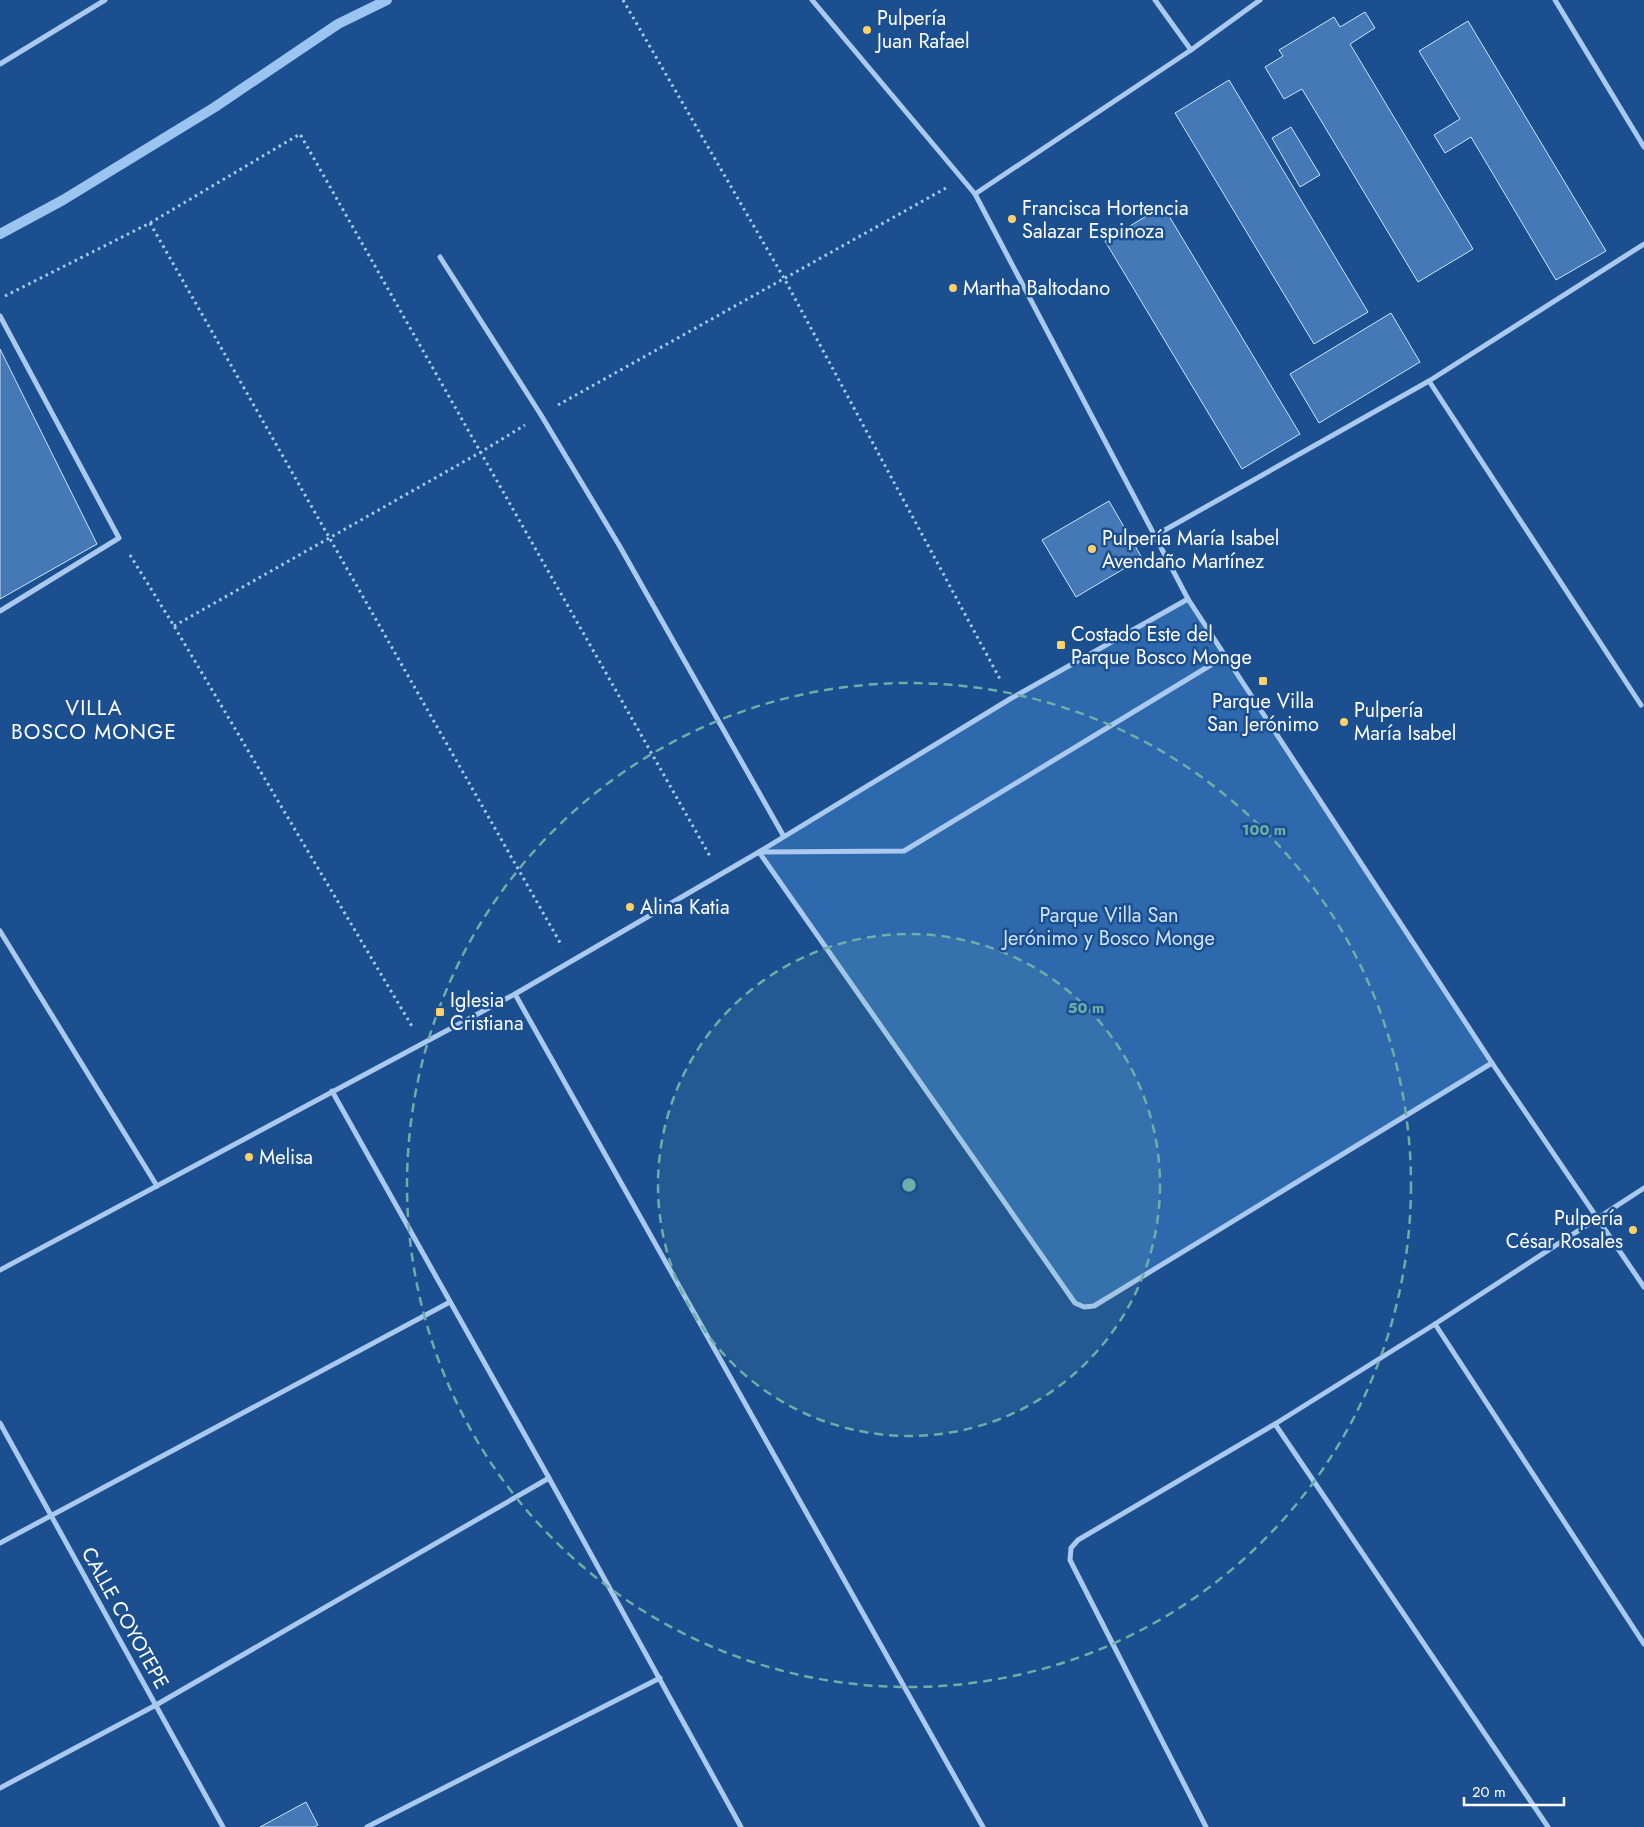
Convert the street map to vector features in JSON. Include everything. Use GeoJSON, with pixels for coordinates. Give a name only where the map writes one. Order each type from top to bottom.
{"type":"FeatureCollection","features":[{"type":"Feature","properties":{"kind":"street"},"geometry":{"type":"LineString","coordinates":[[0,64],[105,0]]}},
{"type":"Feature","properties":{"kind":"street"},"geometry":{"type":"LineString","coordinates":[[812,0],[975,194],[1188,598],[1224,656],[1492,1063],[1644,1287]]}},
{"type":"Feature","properties":{"kind":"street"},"geometry":{"type":"LineString","coordinates":[[1155,0],[1191,50]]}},
{"type":"Feature","properties":{"kind":"street"},"geometry":{"type":"LineString","coordinates":[[975,194],[1191,50],[1260,0]]}},
{"type":"Feature","properties":{"kind":"street"},"geometry":{"type":"LineString","coordinates":[[1555,0],[1644,147]]}},
{"type":"Feature","properties":{"kind":"street"},"geometry":{"type":"LineString","coordinates":[[1156,535],[1429,381],[1644,244]]}},
{"type":"Feature","properties":{"kind":"street"},"geometry":{"type":"LineString","coordinates":[[440,257],[541,415],[620,545],[784,835]]}},
{"type":"Feature","properties":{"kind":"street"},"geometry":{"type":"LineString","coordinates":[[0,316],[119,538],[0,610]]}},
{"type":"Feature","properties":{"kind":"street"},"geometry":{"type":"LineString","coordinates":[[1429,381],[1641,705]]}},
{"type":"Feature","properties":{"kind":"street"},"geometry":{"type":"LineString","coordinates":[[0,1270],[515,994],[759,852],[784,835],[1010,699],[1188,598]]}},
{"type":"Feature","properties":{"kind":"street"},"geometry":{"type":"LineString","coordinates":[[759,852],[904,851],[1224,656]]}},
{"type":"Feature","properties":{"kind":"street"},"geometry":{"type":"LineString","coordinates":[[759,852],[1075,1303],[1084,1307],[1094,1306],[1492,1063]]}},
{"type":"Feature","properties":{"kind":"street"},"geometry":{"type":"LineString","coordinates":[[0,931],[157,1186]]}},
{"type":"Feature","properties":{"kind":"street"},"geometry":{"type":"LineString","coordinates":[[515,994],[983,1827]]}},
{"type":"Feature","properties":{"kind":"street"},"geometry":{"type":"LineString","coordinates":[[332,1091],[549,1478],[741,1827]]}},
{"type":"Feature","properties":{"kind":"street"},"geometry":{"type":"LineString","coordinates":[[1206,1827],[1070,1560],[1071,1548],[1078,1540],[1275,1424],[1436,1324],[1644,1188]]}},
{"type":"Feature","properties":{"kind":"street"},"geometry":{"type":"LineString","coordinates":[[0,1543],[450,1302]]}},
{"type":"Feature","properties":{"kind":"street"},"geometry":{"type":"LineString","coordinates":[[1436,1324],[1644,1644]]}},
{"type":"Feature","properties":{"kind":"street","name":"CALLE COYOTEPE"},"geometry":{"type":"LineString","coordinates":[[0,1423],[223,1827]]}},
{"type":"Feature","properties":{"kind":"street"},"geometry":{"type":"LineString","coordinates":[[1275,1424],[1548,1827]]}},
{"type":"Feature","properties":{"kind":"street"},"geometry":{"type":"LineString","coordinates":[[0,1788],[156,1705],[549,1478]]}},
{"type":"Feature","properties":{"kind":"street"},"geometry":{"type":"LineString","coordinates":[[367,1827],[660,1678]]}},
{"type":"Feature","properties":{"kind":"path"},"geometry":{"type":"LineString","coordinates":[[623,0],[785,280],[1010,699]]}},
{"type":"Feature","properties":{"kind":"path"},"geometry":{"type":"LineString","coordinates":[[0,298],[150,223],[300,134],[720,874]]}},
{"type":"Feature","properties":{"kind":"path"},"geometry":{"type":"LineString","coordinates":[[174,626],[481,452],[541,415],[785,280],[962,179]]}},
{"type":"Feature","properties":{"kind":"path"},"geometry":{"type":"LineString","coordinates":[[150,223],[570,961]]}},
{"type":"Feature","properties":{"kind":"path"},"geometry":{"type":"LineString","coordinates":[[119,538],[174,626],[422,1043]]}},
{"type":"Feature","properties":{"kind":"green space","name":"Parque Villa San Jerónimo y Bosco Monge"},"geometry":{"type":"Polygon","coordinates":[[[1188,599],[1492,1063],[1094,1306],[1075,1303],[759,852],[1010,699],[1188,599]]]}},
{"type":"Feature","properties":{"kind":"building"},"geometry":{"type":"Polygon","coordinates":[[[1365,12],[1375,28],[1350,44],[1473,249],[1418,282],[1302,89],[1284,99],[1265,67],[1283,56],[1279,50],[1334,17],[1340,27],[1365,12]]]}},
{"type":"Feature","properties":{"kind":"building"},"geometry":{"type":"Polygon","coordinates":[[[1468,21],[1606,251],[1556,280],[1471,137],[1445,153],[1434,135],[1460,119],[1419,51],[1468,21]]]}},
{"type":"Feature","properties":{"kind":"building"},"geometry":{"type":"Polygon","coordinates":[[[1229,80],[1368,312],[1314,344],[1175,113],[1229,80]]]}},
{"type":"Feature","properties":{"kind":"building"},"geometry":{"type":"Polygon","coordinates":[[[1291,127],[1320,175],[1300,187],[1272,138],[1291,127]]]}},
{"type":"Feature","properties":{"kind":"building"},"geometry":{"type":"Polygon","coordinates":[[[1163,206],[1300,434],[1242,469],[1105,241],[1163,206]]]}},
{"type":"Feature","properties":{"kind":"building"},"geometry":{"type":"Polygon","coordinates":[[[1391,313],[1420,362],[1319,423],[1290,374],[1391,313]]]}},
{"type":"Feature","properties":{"kind":"building"},"geometry":{"type":"Polygon","coordinates":[[[0,349],[97,544],[0,599],[0,349]]]}},
{"type":"Feature","properties":{"kind":"building","name":"Pulpería María Isabel Avendaño Martínez"},"geometry":{"type":"Polygon","coordinates":[[[1109,501],[1142,558],[1076,597],[1042,540],[1109,501]]]}},
{"type":"Feature","properties":{"kind":"building"},"geometry":{"type":"Polygon","coordinates":[[[306,1802],[318,1825],[314,1827],[260,1827],[306,1802]]]}},
{"type":"Feature","properties":{"kind":"waterway"},"geometry":{"type":"LineString","coordinates":[[0,234],[63,200],[215,107],[338,24],[387,0]]}},
{"type":"Feature","properties":{"kind":"place","name":"Pulpería Juan Rafael"},"geometry":{"type":"Point","coordinates":[867,30]}},
{"type":"Feature","properties":{"kind":"place","name":"Francisca Hortencia Salazar Espinoza"},"geometry":{"type":"Point","coordinates":[1012,219]}},
{"type":"Feature","properties":{"kind":"place","name":"Martha Baltodano"},"geometry":{"type":"Point","coordinates":[953,288]}},
{"type":"Feature","properties":{"kind":"place","name":"Pulpería María Isabel Avendaño Martínez"},"geometry":{"type":"Point","coordinates":[1092,549]}},
{"type":"Feature","properties":{"kind":"place","name":"Costado Este del Parque Bosco Monge"},"geometry":{"type":"Point","coordinates":[1061,645]}},
{"type":"Feature","properties":{"kind":"place","name":"Parque Villa San Jerónimo"},"geometry":{"type":"Point","coordinates":[1263,681]}},
{"type":"Feature","properties":{"kind":"place","name":"Pulpería María Isabel"},"geometry":{"type":"Point","coordinates":[1344,722]}},
{"type":"Feature","properties":{"kind":"place","name":"Alina Katia"},"geometry":{"type":"Point","coordinates":[630,907]}},
{"type":"Feature","properties":{"kind":"place","name":"Iglesia Cristiana"},"geometry":{"type":"Point","coordinates":[440,1012]}},
{"type":"Feature","properties":{"kind":"place","name":"Melisa"},"geometry":{"type":"Point","coordinates":[249,1157]}},
{"type":"Feature","properties":{"kind":"place","name":"Pulpería César Rosales"},"geometry":{"type":"Point","coordinates":[1633,1230]}},
{"type":"Feature","properties":{"kind":"district","name":"VILLA BOSCO MONGE"},"geometry":{"type":"Point","coordinates":[94,720]}}]}
